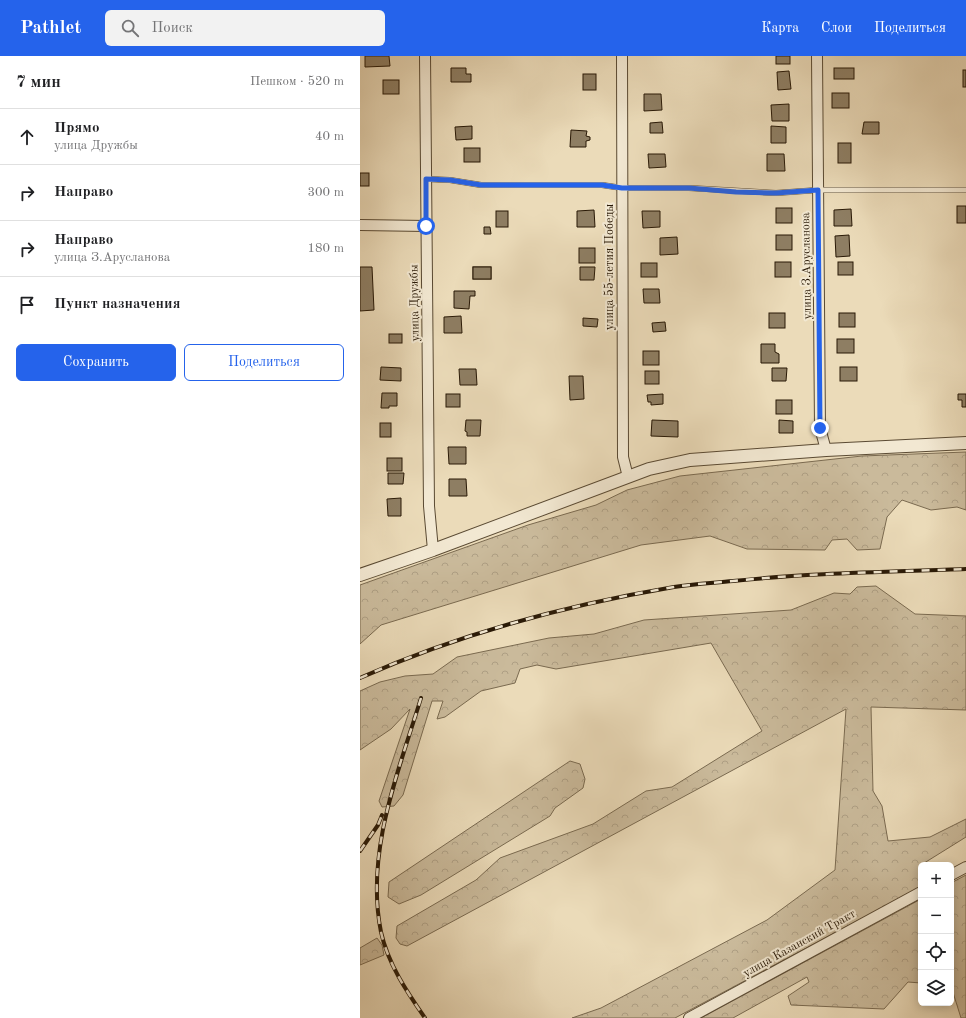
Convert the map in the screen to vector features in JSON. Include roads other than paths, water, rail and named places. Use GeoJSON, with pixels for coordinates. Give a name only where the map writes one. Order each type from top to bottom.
{"type":"FeatureCollection","features":[{"type":"Feature","properties":{"kind":"street","name":"улица Дружбы"},"geometry":{"type":"LineString","coordinates":[[425,56],[429,506],[433,550]]}},
{"type":"Feature","properties":{"kind":"street","name":"улица 55-летия Победы"},"geometry":{"type":"LineString","coordinates":[[622,56],[623,457],[628,477]]}},
{"type":"Feature","properties":{"kind":"street","name":"улица З.Арусланова"},"geometry":{"type":"LineString","coordinates":[[817,56],[820,428],[826,450]]}},
{"type":"Feature","properties":{"kind":"street"},"geometry":{"type":"LineString","coordinates":[[360,225],[426,226]]}},
{"type":"Feature","properties":{"kind":"street"},"geometry":{"type":"LineString","coordinates":[[360,574],[433,550],[649,469],[690,460],[826,450],[966,443]]}},
{"type":"Feature","properties":{"kind":"street"},"geometry":{"type":"LineString","coordinates":[[954,873],[966,867]]}},
{"type":"Feature","properties":{"kind":"street","name":"улица Казанский Тракт"},"geometry":{"type":"LineString","coordinates":[[689,1018],[918,894]]}},
{"type":"Feature","properties":{"kind":"lane"},"geometry":{"type":"LineString","coordinates":[[426,179],[450,180],[481,185],[602,185],[622,188],[689,188],[776,193],[818,190],[966,190]]}},
{"type":"Feature","properties":{"kind":"railway"},"geometry":{"type":"LineString","coordinates":[[360,678],[436,648],[514,623],[554,612],[634,594],[674,587],[762,578],[966,569]]}},
{"type":"Feature","properties":{"kind":"railway"},"geometry":{"type":"LineString","coordinates":[[421,698],[386,814],[377,873],[377,902],[381,932],[388,955],[405,988],[425,1018]]}},
{"type":"Feature","properties":{"kind":"railway"},"geometry":{"type":"LineString","coordinates":[[360,851],[378,825],[382,815]]}}]}
